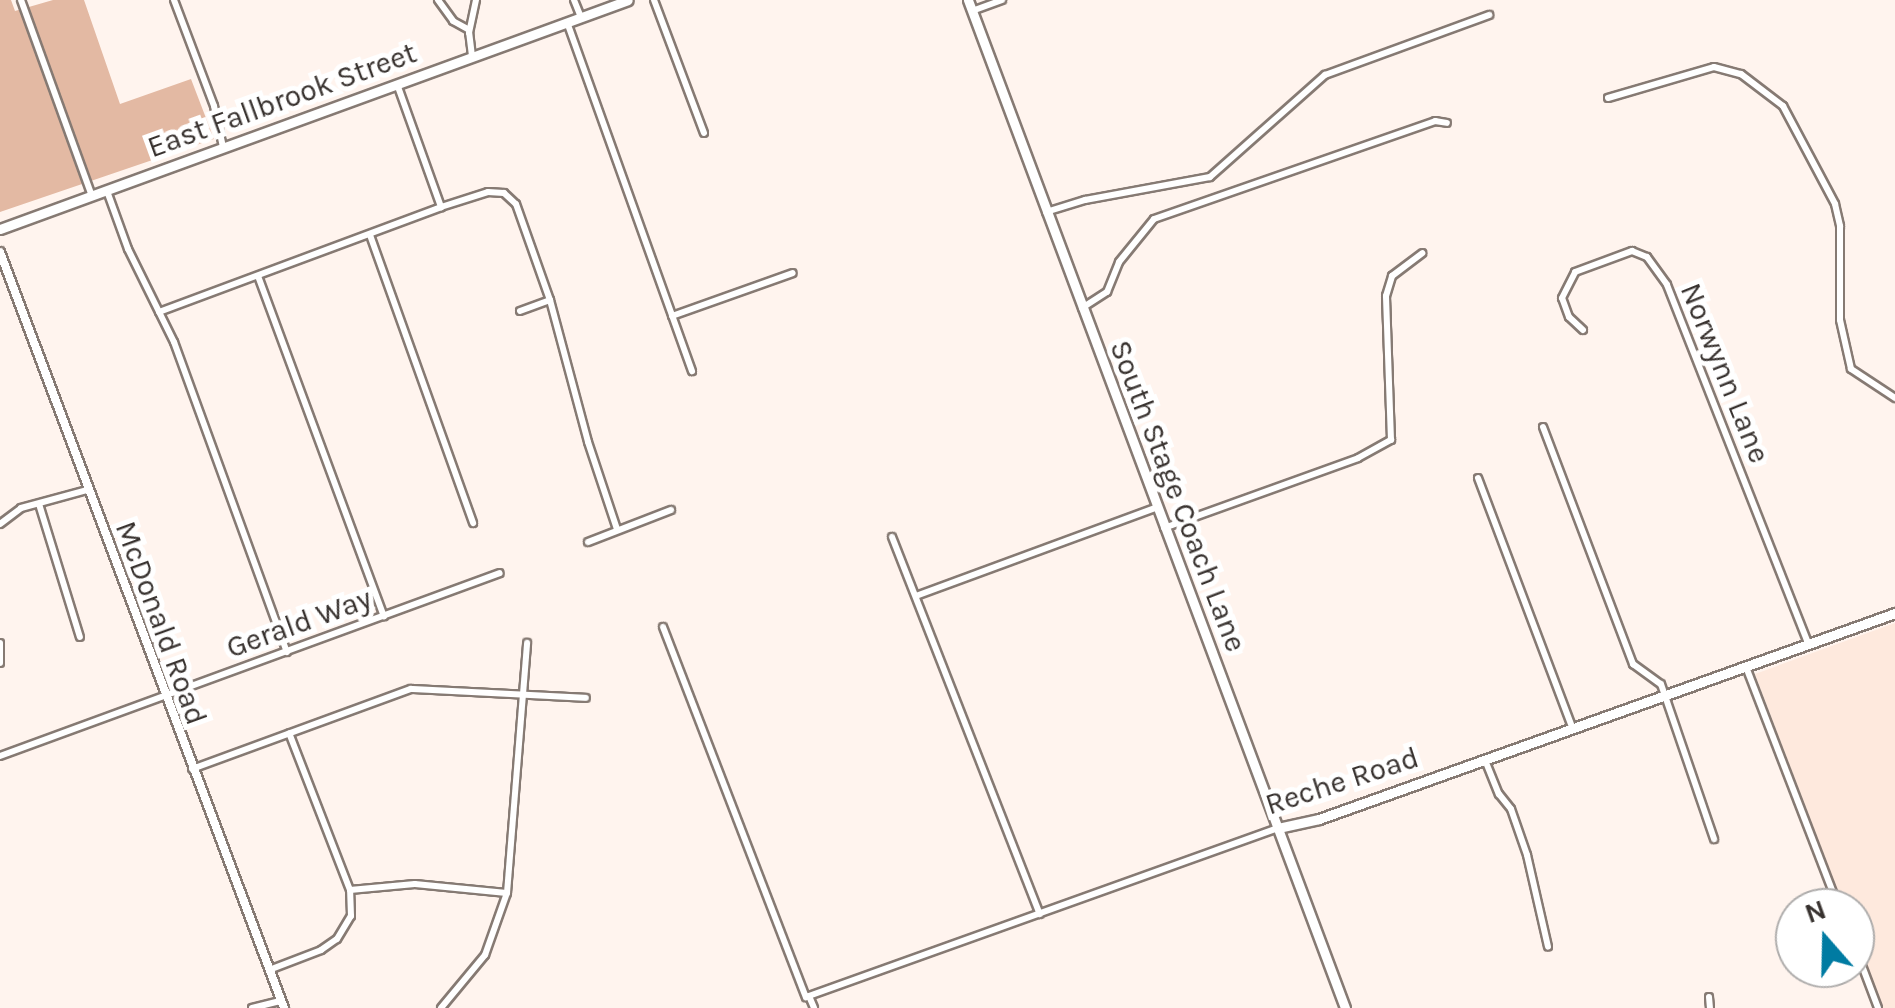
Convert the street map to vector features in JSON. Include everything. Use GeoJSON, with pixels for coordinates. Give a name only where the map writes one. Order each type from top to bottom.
{"type":"FeatureCollection","features":[{"type":"Feature","properties":{"kind":"main road","name":"East Fallbrook Street"},"geometry":{"type":"LineString","coordinates":[[0,229],[628,0]]}},
{"type":"Feature","properties":{"kind":"main road","name":"South Stage Coach Lane"},"geometry":{"type":"LineString","coordinates":[[968,0],[1344,1008]]}},
{"type":"Feature","properties":{"kind":"main road","name":"Reche Road"},"geometry":{"type":"LineString","coordinates":[[1278,828],[1319,819],[1895,614]]}},
{"type":"Feature","properties":{"kind":"street"},"geometry":{"type":"LineString","coordinates":[[21,0],[92,196]]}},
{"type":"Feature","properties":{"kind":"street"},"geometry":{"type":"LineString","coordinates":[[174,0],[214,106],[223,147]]}},
{"type":"Feature","properties":{"kind":"street","name":"East Fallbrook Street"},"geometry":{"type":"LineString","coordinates":[[438,0],[453,21],[470,30]]}},
{"type":"Feature","properties":{"kind":"street"},"geometry":{"type":"LineString","coordinates":[[472,56],[470,30],[476,0]]}},
{"type":"Feature","properties":{"kind":"street"},"geometry":{"type":"LineString","coordinates":[[574,0],[581,18]]}},
{"type":"Feature","properties":{"kind":"street"},"geometry":{"type":"LineString","coordinates":[[654,0],[704,133]]}},
{"type":"Feature","properties":{"kind":"street"},"geometry":{"type":"LineString","coordinates":[[972,11],[1002,0]]}},
{"type":"Feature","properties":{"kind":"street"},"geometry":{"type":"LineString","coordinates":[[1045,212],[1085,200],[1210,177],[1325,75],[1489,16]]}},
{"type":"Feature","properties":{"kind":"street"},"geometry":{"type":"LineString","coordinates":[[568,22],[692,371]]}},
{"type":"Feature","properties":{"kind":"street"},"geometry":{"type":"LineString","coordinates":[[1608,98],[1714,66],[1752,80],[1783,106],[1835,204],[1840,226],[1840,320],[1851,369],[1895,398]]}},
{"type":"Feature","properties":{"kind":"street"},"geometry":{"type":"LineString","coordinates":[[397,84],[441,208]]}},
{"type":"Feature","properties":{"kind":"street"},"geometry":{"type":"LineString","coordinates":[[1081,309],[1106,292],[1119,262],[1154,218],[1435,121],[1446,123]]}},
{"type":"Feature","properties":{"kind":"street"},"geometry":{"type":"LineString","coordinates":[[107,191],[159,312],[287,652]]}},
{"type":"Feature","properties":{"kind":"street"},"geometry":{"type":"LineString","coordinates":[[159,312],[441,208],[488,192],[504,193],[516,204],[550,300],[588,442],[617,529]]}},
{"type":"Feature","properties":{"kind":"street"},"geometry":{"type":"LineString","coordinates":[[370,235],[473,523]]}},
{"type":"Feature","properties":{"kind":"street","name":"Norwynn Lane"},"geometry":{"type":"LineString","coordinates":[[1583,330],[1569,318],[1562,298],[1575,272],[1632,251],[1647,257],[1668,285],[1809,645]]}},
{"type":"Feature","properties":{"kind":"street","name":"McDonald Road"},"geometry":{"type":"LineString","coordinates":[[0,252],[191,770],[282,1004]]}},
{"type":"Feature","properties":{"kind":"street"},"geometry":{"type":"LineString","coordinates":[[1163,529],[1358,458],[1391,440],[1386,296],[1392,276],[1422,253]]}},
{"type":"Feature","properties":{"kind":"street"},"geometry":{"type":"LineString","coordinates":[[672,316],[792,273]]}},
{"type":"Feature","properties":{"kind":"street"},"geometry":{"type":"LineString","coordinates":[[258,276],[384,616]]}},
{"type":"Feature","properties":{"kind":"street"},"geometry":{"type":"LineString","coordinates":[[520,310],[550,300]]}},
{"type":"Feature","properties":{"kind":"street"},"geometry":{"type":"LineString","coordinates":[[1543,427],[1633,664],[1659,680],[1714,838]]}},
{"type":"Feature","properties":{"kind":"street"},"geometry":{"type":"LineString","coordinates":[[1478,478],[1572,728]]}},
{"type":"Feature","properties":{"kind":"street"},"geometry":{"type":"LineString","coordinates":[[0,524],[21,508],[87,490]]}},
{"type":"Feature","properties":{"kind":"street"},"geometry":{"type":"LineString","coordinates":[[39,504],[80,637]]}},
{"type":"Feature","properties":{"kind":"street"},"geometry":{"type":"LineString","coordinates":[[916,596],[1155,508]]}},
{"type":"Feature","properties":{"kind":"street"},"geometry":{"type":"LineString","coordinates":[[588,542],[671,510]]}},
{"type":"Feature","properties":{"kind":"street"},"geometry":{"type":"LineString","coordinates":[[892,537],[1040,914]]}},
{"type":"Feature","properties":{"kind":"street","name":"Gerald Way"},"geometry":{"type":"LineString","coordinates":[[0,756],[500,573]]}},
{"type":"Feature","properties":{"kind":"street"},"geometry":{"type":"LineString","coordinates":[[663,627],[814,1008]]}},
{"type":"Feature","properties":{"kind":"street"},"geometry":{"type":"LineString","coordinates":[[0,643],[0,663]]}},
{"type":"Feature","properties":{"kind":"street"},"geometry":{"type":"LineString","coordinates":[[442,1008],[485,955],[507,893],[527,643]]}},
{"type":"Feature","properties":{"kind":"street"},"geometry":{"type":"LineString","coordinates":[[1746,666],[1831,888]]}},
{"type":"Feature","properties":{"kind":"street"},"geometry":{"type":"LineString","coordinates":[[191,770],[410,689],[586,698]]}},
{"type":"Feature","properties":{"kind":"street"},"geometry":{"type":"LineString","coordinates":[[268,970],[321,950],[337,939],[351,916],[350,890],[289,732]]}},
{"type":"Feature","properties":{"kind":"street"},"geometry":{"type":"LineString","coordinates":[[1484,759],[1520,833],[1548,946]]}},
{"type":"Feature","properties":{"kind":"street","name":"Reche Road"},"geometry":{"type":"LineString","coordinates":[[808,997],[1278,828]]}},
{"type":"Feature","properties":{"kind":"street"},"geometry":{"type":"LineString","coordinates":[[350,890],[415,884],[507,893]]}},
{"type":"Feature","properties":{"kind":"street"},"geometry":{"type":"LineString","coordinates":[[1709,997],[1710,1008]]}},
{"type":"Feature","properties":{"kind":"street"},"geometry":{"type":"LineString","coordinates":[[252,1008],[282,1004]]}},
{"type":"Feature","properties":{"kind":"shaded area"},"geometry":{"type":"Polygon","coordinates":[[[0,0],[11,0],[15,11],[53,0],[84,0],[120,104],[191,79],[214,139],[0,212],[0,0]]]}},
{"type":"Feature","properties":{"kind":"shaded area"},"geometry":{"type":"Polygon","coordinates":[[[1895,623],[1895,1008],[1883,1008],[1875,987],[1875,888],[1836,888],[1755,674],[1895,623]]]}}]}
